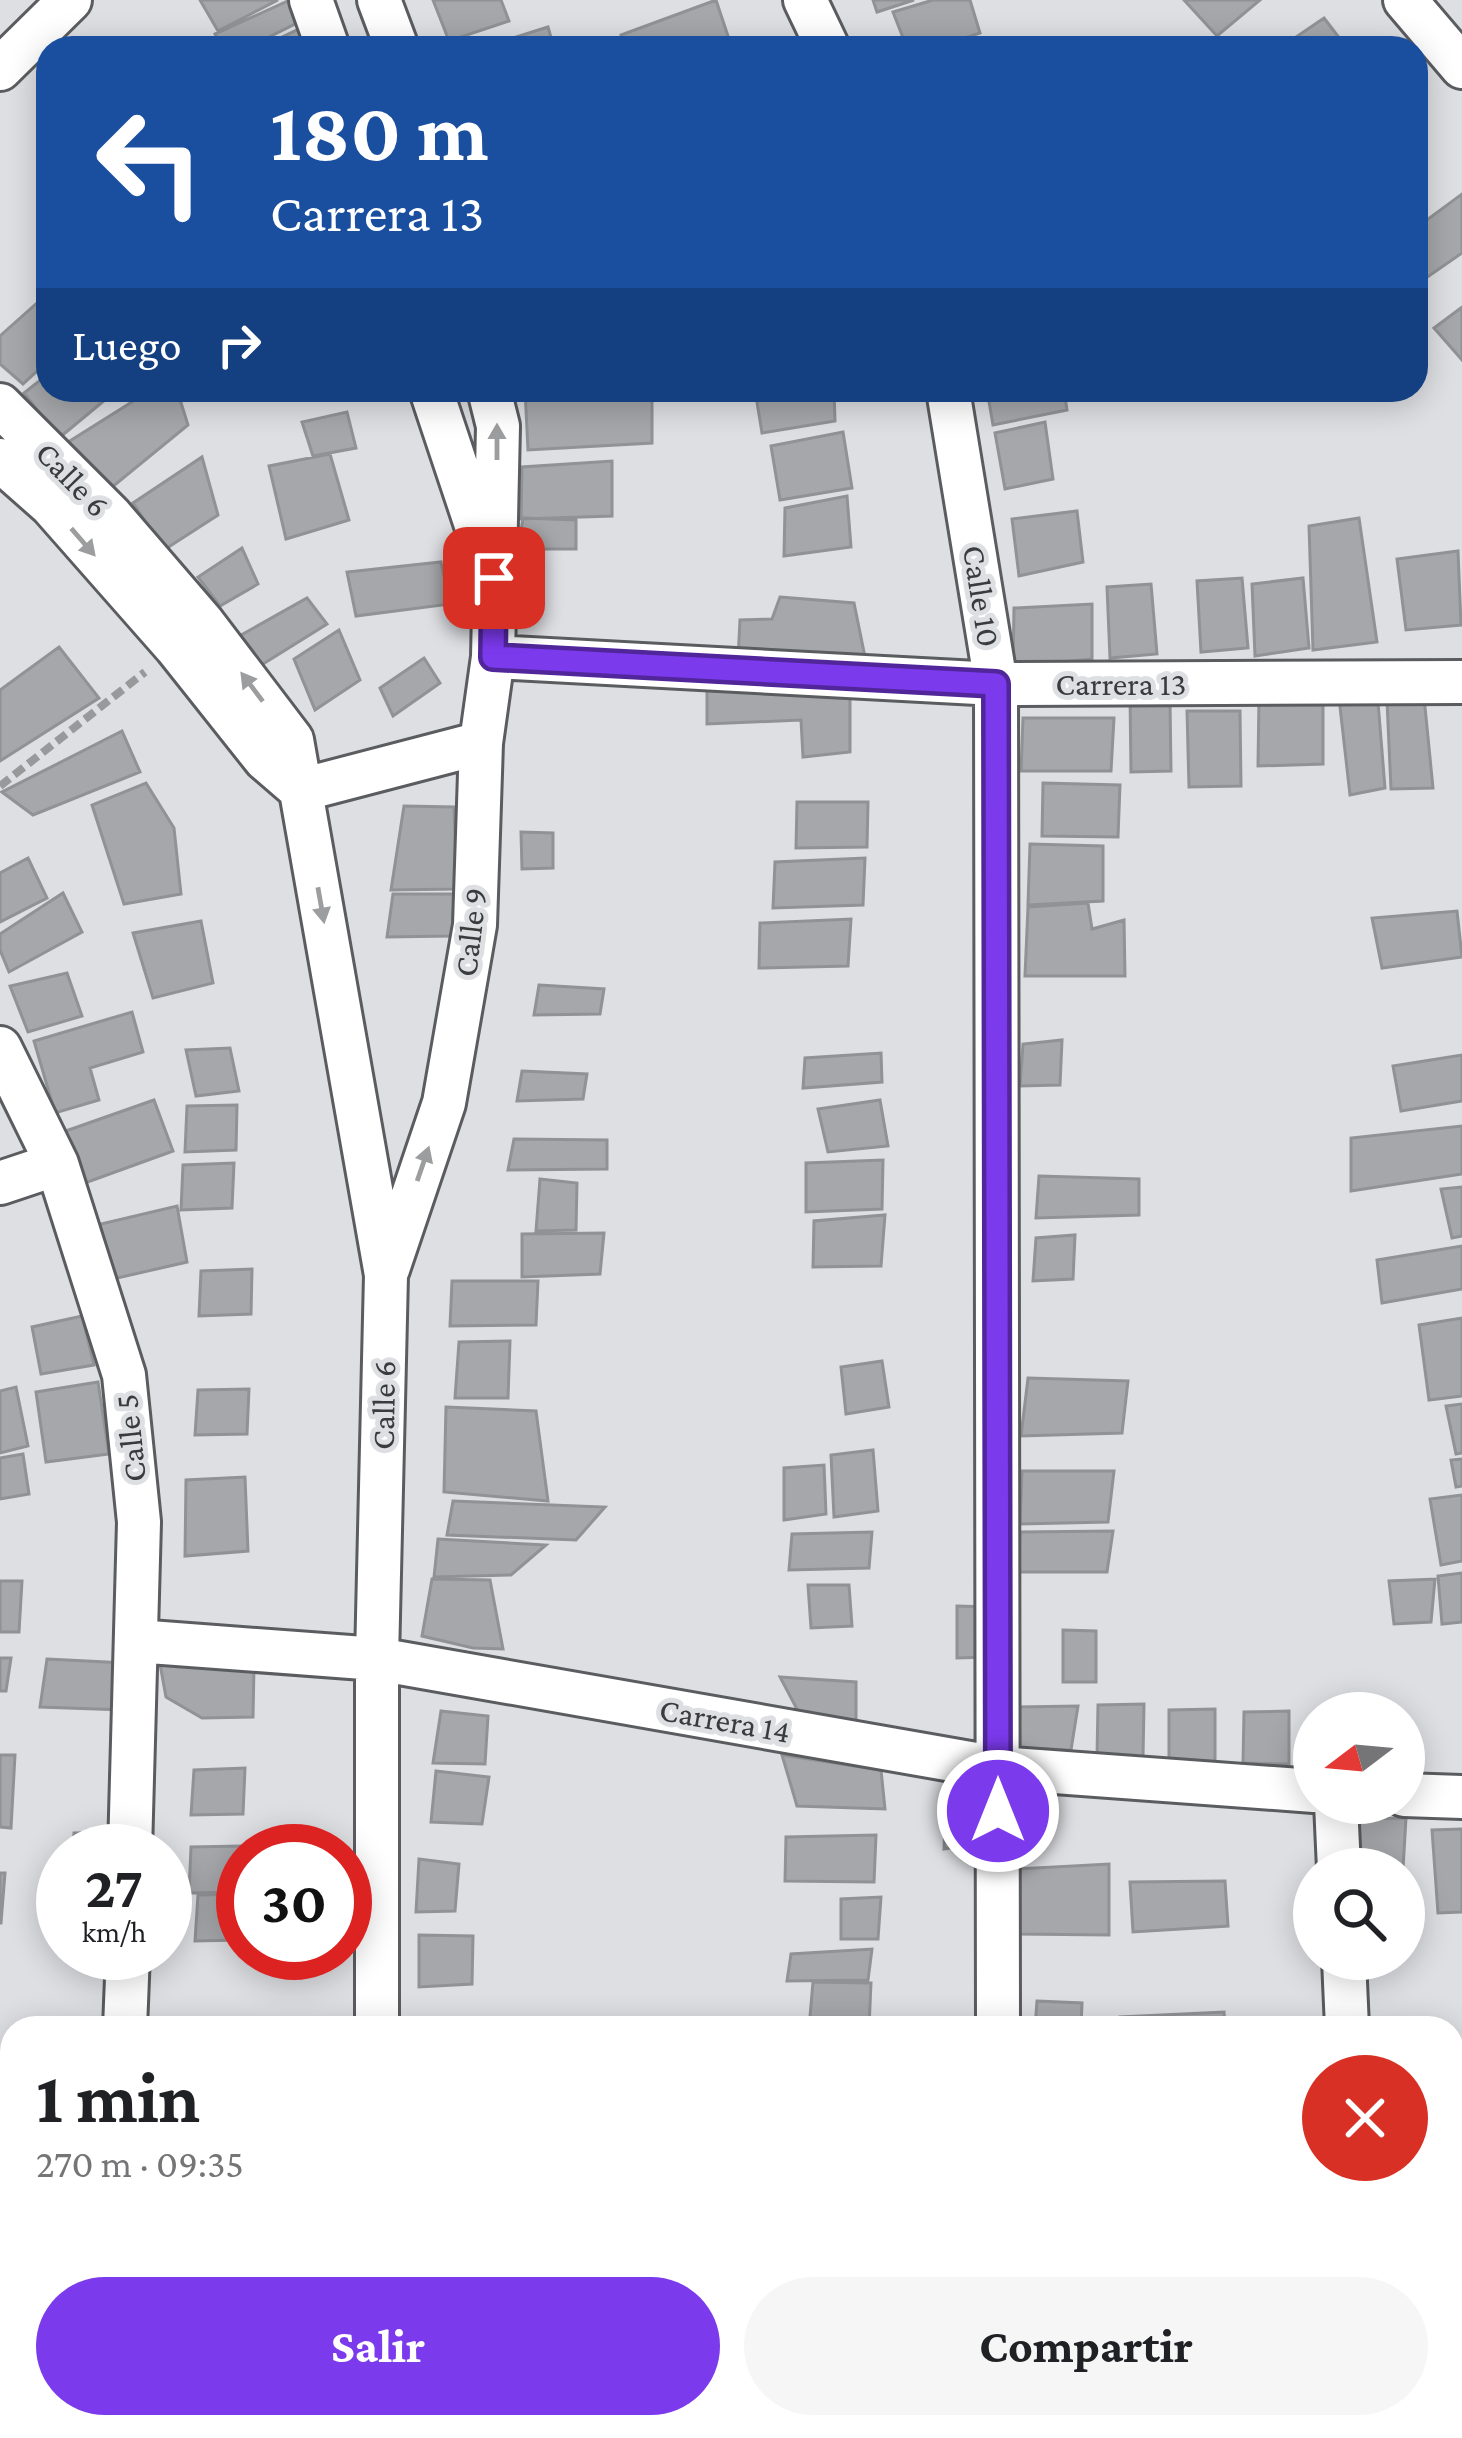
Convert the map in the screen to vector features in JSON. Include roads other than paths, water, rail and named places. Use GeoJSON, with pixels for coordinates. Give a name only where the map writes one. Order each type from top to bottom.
{"type":"FeatureCollection","features":[{"type":"Feature","properties":{"kind":"street"},"geometry":{"type":"LineString","coordinates":[[0,69],[70,0]]}},
{"type":"Feature","properties":{"kind":"street"},"geometry":{"type":"LineString","coordinates":[[311,0],[324,36]]}},
{"type":"Feature","properties":{"kind":"street"},"geometry":{"type":"LineString","coordinates":[[379,0],[393,36]]}},
{"type":"Feature","properties":{"kind":"street"},"geometry":{"type":"LineString","coordinates":[[805,0],[822,36]]}},
{"type":"Feature","properties":{"kind":"street"},"geometry":{"type":"LineString","coordinates":[[1405,0],[1462,67]]}},
{"type":"Feature","properties":{"kind":"street","name":"Calle 9"},"geometry":{"type":"LineString","coordinates":[[435,402],[494,578]]}},
{"type":"Feature","properties":{"kind":"street","name":"Calle 9"},"geometry":{"type":"LineString","coordinates":[[386,1275],[444,1103],[476,925],[482,743],[493,657],[498,426],[492,402]]}},
{"type":"Feature","properties":{"kind":"street","name":"Calle 10"},"geometry":{"type":"LineString","coordinates":[[950,402],[996,684],[998,2016]]}},
{"type":"Feature","properties":{"kind":"street","name":"Calle 6"},"geometry":{"type":"LineString","coordinates":[[0,404],[110,515],[203,623],[292,740],[386,1275],[377,1659],[377,2016]]}},
{"type":"Feature","properties":{"kind":"street","name":"Calle 6"},"geometry":{"type":"LineString","coordinates":[[0,460],[51,505],[176,647],[265,759],[302,790]]}},
{"type":"Feature","properties":{"kind":"street","name":"Carrera 13"},"geometry":{"type":"LineString","coordinates":[[493,657],[996,684],[1462,682]]}},
{"type":"Feature","properties":{"kind":"street"},"geometry":{"type":"LineString","coordinates":[[302,790],[482,743]]}},
{"type":"Feature","properties":{"kind":"street","name":"Calle 5"},"geometry":{"type":"LineString","coordinates":[[0,1048],[57,1164],[124,1375],[139,1522],[131,1824]]}},
{"type":"Feature","properties":{"kind":"street"},"geometry":{"type":"LineString","coordinates":[[0,1183],[57,1164]]}},
{"type":"Feature","properties":{"kind":"street","name":"Carrera 14"},"geometry":{"type":"LineString","coordinates":[[136,1641],[377,1659],[998,1768],[1293,1789]]}},
{"type":"Feature","properties":{"kind":"street"},"geometry":{"type":"LineString","coordinates":[[1425,1796],[1462,1797]]}},
{"type":"Feature","properties":{"kind":"street"},"geometry":{"type":"LineString","coordinates":[[125,2016],[127,1980]]}},
{"type":"Feature","properties":{"kind":"street"},"geometry":{"type":"LineString","coordinates":[[1345,1980],[1346,2016]]}}]}
